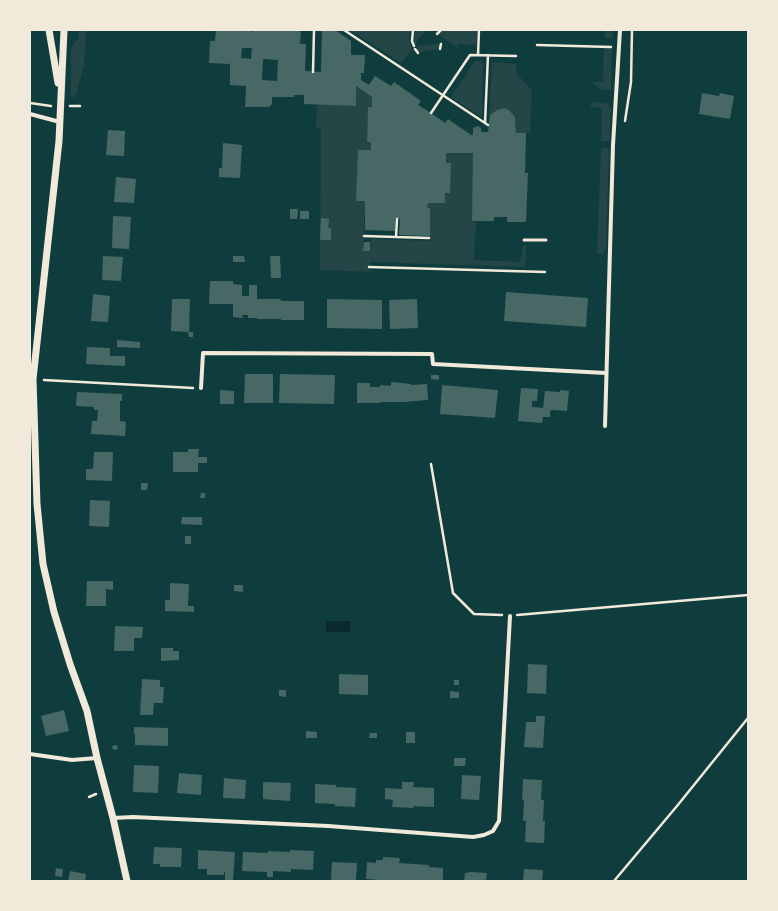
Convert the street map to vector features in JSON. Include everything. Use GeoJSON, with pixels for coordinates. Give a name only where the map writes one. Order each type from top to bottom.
{"type":"FeatureCollection","features":[{"type":"Feature","properties":{"kind":"street"},"geometry":{"type":"LineString","coordinates":[[49,30],[61,95]]}},
{"type":"Feature","properties":{"kind":"street"},"geometry":{"type":"LineString","coordinates":[[64,30],[60,123],[33,379],[37,504],[43,564],[54,612],[70,664],[87,711],[127,881]]}},
{"type":"Feature","properties":{"kind":"street"},"geometry":{"type":"LineString","coordinates":[[605,426],[613,145],[620,30]]}},
{"type":"Feature","properties":{"kind":"street"},"geometry":{"type":"LineString","coordinates":[[30,114],[60,123]]}},
{"type":"Feature","properties":{"kind":"street"},"geometry":{"type":"LineString","coordinates":[[201,388],[203,353],[432,354],[433,364],[606,373]]}},
{"type":"Feature","properties":{"kind":"street"},"geometry":{"type":"LineString","coordinates":[[113,818],[328,826],[473,837],[484,835],[493,831],[499,821],[510,616]]}},
{"type":"Feature","properties":{"kind":"street"},"geometry":{"type":"LineString","coordinates":[[30,754],[72,760],[97,758]]}},
{"type":"Feature","properties":{"kind":"lane"},"geometry":{"type":"LineString","coordinates":[[524,240],[546,240]]}},
{"type":"Feature","properties":{"kind":"path"},"geometry":{"type":"LineString","coordinates":[[313,72],[314,30]]}},
{"type":"Feature","properties":{"kind":"path"},"geometry":{"type":"LineString","coordinates":[[344,30],[487,124],[488,55]]}},
{"type":"Feature","properties":{"kind":"path"},"geometry":{"type":"LineString","coordinates":[[413,30],[412,41],[414,48],[418,53]]}},
{"type":"Feature","properties":{"kind":"path"},"geometry":{"type":"LineString","coordinates":[[437,34],[441,30]]}},
{"type":"Feature","properties":{"kind":"path"},"geometry":{"type":"LineString","coordinates":[[478,55],[479,30]]}},
{"type":"Feature","properties":{"kind":"path"},"geometry":{"type":"LineString","coordinates":[[624,125],[631,82],[632,30]]}},
{"type":"Feature","properties":{"kind":"path"},"geometry":{"type":"LineString","coordinates":[[440,49],[441,44]]}},
{"type":"Feature","properties":{"kind":"path"},"geometry":{"type":"LineString","coordinates":[[537,45],[610,47]]}},
{"type":"Feature","properties":{"kind":"path"},"geometry":{"type":"LineString","coordinates":[[431,113],[470,55],[516,56]]}},
{"type":"Feature","properties":{"kind":"path"},"geometry":{"type":"LineString","coordinates":[[30,103],[47,106]]}},
{"type":"Feature","properties":{"kind":"path"},"geometry":{"type":"LineString","coordinates":[[396,238],[397,219]]}},
{"type":"Feature","properties":{"kind":"path"},"geometry":{"type":"LineString","coordinates":[[364,236],[430,238]]}},
{"type":"Feature","properties":{"kind":"path"},"geometry":{"type":"LineString","coordinates":[[369,267],[545,272]]}},
{"type":"Feature","properties":{"kind":"path"},"geometry":{"type":"LineString","coordinates":[[33,379],[201,388]]}},
{"type":"Feature","properties":{"kind":"path"},"geometry":{"type":"LineString","coordinates":[[430,464],[453,593],[474,614],[510,616],[748,595]]}},
{"type":"Feature","properties":{"kind":"path"},"geometry":{"type":"LineString","coordinates":[[614,881],[748,718]]}},
{"type":"Feature","properties":{"kind":"shaded area"},"geometry":{"type":"Polygon","coordinates":[[[79,30],[86,30],[84,66],[75,97],[71,97],[71,48],[79,37],[79,30]]]}},
{"type":"Feature","properties":{"kind":"shaded area"},"geometry":{"type":"Polygon","coordinates":[[[350,30],[410,30],[409,40],[412,49],[401,63],[350,30]]]}},
{"type":"Feature","properties":{"kind":"shaded area"},"geometry":{"type":"Polygon","coordinates":[[[415,30],[426,30],[415,44],[414,40],[415,30]]]}},
{"type":"Feature","properties":{"kind":"shaded area"},"geometry":{"type":"Polygon","coordinates":[[[444,30],[477,30],[476,45],[458,44],[458,48],[439,35],[444,30]]]}},
{"type":"Feature","properties":{"kind":"shaded area"},"geometry":{"type":"Polygon","coordinates":[[[605,30],[613,30],[613,38],[605,38],[605,30]]]}},
{"type":"Feature","properties":{"kind":"shaded area"},"geometry":{"type":"Polygon","coordinates":[[[441,44],[440,49],[418,53],[415,49],[419,46],[441,44]]]}},
{"type":"Feature","properties":{"kind":"shaded area"},"geometry":{"type":"Polygon","coordinates":[[[604,46],[612,46],[611,90],[601,89],[592,82],[603,82],[604,46]]]}},
{"type":"Feature","properties":{"kind":"shaded area"},"geometry":{"type":"Polygon","coordinates":[[[475,61],[483,61],[482,117],[451,97],[475,61]]]}},
{"type":"Feature","properties":{"kind":"shaded area"},"geometry":{"type":"Polygon","coordinates":[[[492,62],[516,64],[516,73],[532,90],[530,133],[516,133],[515,117],[509,110],[504,108],[497,110],[490,115],[489,119],[492,62]]]}},
{"type":"Feature","properties":{"kind":"shaded area"},"geometry":{"type":"Polygon","coordinates":[[[356,86],[372,97],[372,107],[368,108],[367,142],[371,142],[371,150],[375,150],[365,202],[363,251],[370,251],[371,239],[429,241],[430,208],[427,208],[428,203],[445,203],[445,193],[450,193],[450,163],[446,163],[446,153],[473,153],[473,223],[476,223],[474,260],[520,262],[523,246],[526,245],[525,267],[370,262],[369,272],[320,270],[321,129],[316,128],[317,104],[355,106],[356,86]]]}},
{"type":"Feature","properties":{"kind":"shaded area"},"geometry":{"type":"Polygon","coordinates":[[[591,102],[606,103],[611,108],[609,141],[601,141],[602,108],[591,107],[591,102]]]}},
{"type":"Feature","properties":{"kind":"shaded area"},"geometry":{"type":"Polygon","coordinates":[[[601,148],[609,148],[606,248],[603,254],[597,254],[601,148]]]}},
{"type":"Feature","properties":{"kind":"shaded area"},"geometry":{"type":"Polygon","coordinates":[[[326,621],[350,621],[350,632],[326,632],[326,621]]]}},
{"type":"Feature","properties":{"kind":"building"},"geometry":{"type":"Polygon","coordinates":[[[216,30],[243,30],[244,32],[244,30],[251,30],[252,32],[252,30],[299,30],[301,33],[300,44],[306,44],[305,71],[321,72],[322,30],[335,30],[351,41],[351,55],[365,55],[364,73],[361,73],[361,80],[369,85],[375,76],[391,86],[394,82],[421,101],[418,105],[445,123],[448,119],[471,135],[473,135],[473,128],[478,126],[481,128],[481,132],[488,132],[490,115],[497,110],[504,108],[509,110],[515,117],[516,133],[526,133],[525,173],[528,173],[526,222],[507,222],[507,217],[494,217],[494,221],[472,221],[473,153],[446,153],[446,163],[451,163],[450,193],[445,193],[445,203],[428,203],[427,208],[430,208],[430,236],[399,235],[400,219],[395,219],[395,231],[365,230],[365,201],[356,201],[358,150],[371,150],[371,142],[367,142],[368,107],[372,107],[372,97],[356,86],[356,106],[304,104],[304,95],[294,95],[294,97],[272,97],[272,104],[269,107],[245,107],[246,86],[230,85],[230,64],[209,63],[210,41],[215,41],[216,30]],[[242,48],[241,58],[251,59],[252,48],[242,48]],[[263,59],[262,80],[277,81],[278,60],[263,59]]]}},
{"type":"Feature","properties":{"kind":"building"},"geometry":{"type":"Polygon","coordinates":[[[702,93],[719,96],[720,93],[734,96],[730,119],[699,114],[702,93]]]}},
{"type":"Feature","properties":{"kind":"building"},"geometry":{"type":"Polygon","coordinates":[[[108,130],[125,131],[124,156],[106,155],[108,130]]]}},
{"type":"Feature","properties":{"kind":"building"},"geometry":{"type":"Polygon","coordinates":[[[223,143],[242,145],[240,178],[219,177],[219,168],[222,168],[223,143]]]}},
{"type":"Feature","properties":{"kind":"building"},"geometry":{"type":"Polygon","coordinates":[[[116,177],[136,179],[134,203],[114,202],[116,177]]]}},
{"type":"Feature","properties":{"kind":"building"},"geometry":{"type":"Polygon","coordinates":[[[290,209],[298,209],[297,219],[290,219],[290,209]]]}},
{"type":"Feature","properties":{"kind":"building"},"geometry":{"type":"Polygon","coordinates":[[[300,211],[309,211],[309,219],[300,219],[300,211]]]}},
{"type":"Feature","properties":{"kind":"building"},"geometry":{"type":"Polygon","coordinates":[[[113,216],[131,217],[129,249],[112,248],[113,216]]]}},
{"type":"Feature","properties":{"kind":"building"},"geometry":{"type":"Polygon","coordinates":[[[321,218],[329,219],[328,228],[331,228],[331,240],[320,240],[321,218]]]}},
{"type":"Feature","properties":{"kind":"building"},"geometry":{"type":"Polygon","coordinates":[[[364,242],[370,242],[370,251],[363,251],[364,242]]]}},
{"type":"Feature","properties":{"kind":"building"},"geometry":{"type":"Polygon","coordinates":[[[103,256],[123,257],[121,281],[102,280],[103,256]]]}},
{"type":"Feature","properties":{"kind":"building"},"geometry":{"type":"Polygon","coordinates":[[[233,256],[244,256],[245,262],[233,262],[233,256]]]}},
{"type":"Feature","properties":{"kind":"building"},"geometry":{"type":"Polygon","coordinates":[[[270,256],[280,256],[281,278],[271,278],[270,256]]]}},
{"type":"Feature","properties":{"kind":"building"},"geometry":{"type":"Polygon","coordinates":[[[210,281],[233,281],[233,284],[242,285],[242,296],[249,296],[249,285],[257,285],[257,299],[304,301],[304,320],[257,319],[248,318],[248,315],[242,315],[243,318],[233,317],[233,304],[209,304],[210,281]]]}},
{"type":"Feature","properties":{"kind":"building"},"geometry":{"type":"Polygon","coordinates":[[[506,292],[588,298],[586,327],[504,321],[506,292]]]}},
{"type":"Feature","properties":{"kind":"building"},"geometry":{"type":"Polygon","coordinates":[[[93,294],[110,296],[108,322],[91,321],[93,294]]]}},
{"type":"Feature","properties":{"kind":"building"},"geometry":{"type":"Polygon","coordinates":[[[172,299],[190,299],[189,332],[171,331],[172,299]]]}},
{"type":"Feature","properties":{"kind":"building"},"geometry":{"type":"Polygon","coordinates":[[[327,299],[382,300],[382,329],[327,328],[327,299]]]}},
{"type":"Feature","properties":{"kind":"building"},"geometry":{"type":"Polygon","coordinates":[[[417,299],[418,328],[390,329],[389,300],[417,299]]]}},
{"type":"Feature","properties":{"kind":"building"},"geometry":{"type":"Polygon","coordinates":[[[188,332],[193,332],[193,337],[189,337],[188,332]]]}},
{"type":"Feature","properties":{"kind":"building"},"geometry":{"type":"Polygon","coordinates":[[[117,340],[140,342],[140,348],[117,347],[117,340]]]}},
{"type":"Feature","properties":{"kind":"building"},"geometry":{"type":"Polygon","coordinates":[[[87,347],[110,348],[110,356],[125,356],[125,366],[86,364],[87,347]]]}},
{"type":"Feature","properties":{"kind":"building"},"geometry":{"type":"Polygon","coordinates":[[[245,374],[273,374],[273,403],[244,403],[245,374]]]}},
{"type":"Feature","properties":{"kind":"building"},"geometry":{"type":"Polygon","coordinates":[[[280,374],[335,375],[334,404],[279,403],[280,374]]]}},
{"type":"Feature","properties":{"kind":"building"},"geometry":{"type":"Polygon","coordinates":[[[431,375],[439,375],[439,380],[431,379],[431,375]]]}},
{"type":"Feature","properties":{"kind":"building"},"geometry":{"type":"Polygon","coordinates":[[[391,382],[411,385],[427,384],[428,400],[357,403],[357,383],[370,383],[370,387],[380,387],[380,385],[391,386],[391,382]]]}},
{"type":"Feature","properties":{"kind":"building"},"geometry":{"type":"Polygon","coordinates":[[[442,385],[498,390],[495,418],[440,414],[442,385]]]}},
{"type":"Feature","properties":{"kind":"building"},"geometry":{"type":"Polygon","coordinates":[[[521,388],[538,389],[537,401],[532,401],[532,407],[543,408],[545,391],[569,391],[567,411],[552,410],[550,411],[550,417],[543,417],[542,423],[518,421],[521,388]]]}},
{"type":"Feature","properties":{"kind":"building"},"geometry":{"type":"Polygon","coordinates":[[[220,390],[234,391],[234,404],[220,404],[220,390]]]}},
{"type":"Feature","properties":{"kind":"building"},"geometry":{"type":"Polygon","coordinates":[[[77,392],[122,394],[122,401],[120,401],[120,421],[126,422],[125,436],[91,434],[92,421],[97,421],[98,410],[94,410],[94,407],[76,406],[77,392]]]}},
{"type":"Feature","properties":{"kind":"building"},"geometry":{"type":"Polygon","coordinates":[[[188,449],[199,449],[198,457],[207,457],[207,463],[198,463],[198,472],[173,472],[173,452],[188,452],[188,449]]]}},
{"type":"Feature","properties":{"kind":"building"},"geometry":{"type":"Polygon","coordinates":[[[94,452],[113,452],[112,481],[86,480],[86,469],[93,469],[94,452]]]}},
{"type":"Feature","properties":{"kind":"building"},"geometry":{"type":"Polygon","coordinates":[[[141,483],[148,483],[147,490],[141,490],[141,483]]]}},
{"type":"Feature","properties":{"kind":"building"},"geometry":{"type":"Polygon","coordinates":[[[201,493],[205,493],[205,498],[200,498],[201,493]]]}},
{"type":"Feature","properties":{"kind":"building"},"geometry":{"type":"Polygon","coordinates":[[[90,500],[110,501],[109,527],[89,526],[90,500]]]}},
{"type":"Feature","properties":{"kind":"building"},"geometry":{"type":"Polygon","coordinates":[[[182,517],[202,517],[202,525],[181,524],[182,517]]]}},
{"type":"Feature","properties":{"kind":"building"},"geometry":{"type":"Polygon","coordinates":[[[185,536],[191,536],[191,544],[185,544],[185,536]]]}},
{"type":"Feature","properties":{"kind":"building"},"geometry":{"type":"Polygon","coordinates":[[[87,581],[113,581],[113,590],[106,589],[106,606],[86,606],[87,581]]]}},
{"type":"Feature","properties":{"kind":"building"},"geometry":{"type":"Polygon","coordinates":[[[170,583],[189,584],[188,606],[194,606],[194,612],[165,611],[165,600],[170,600],[170,583]]]}},
{"type":"Feature","properties":{"kind":"building"},"geometry":{"type":"Polygon","coordinates":[[[234,585],[243,585],[243,592],[234,591],[234,585]]]}},
{"type":"Feature","properties":{"kind":"building"},"geometry":{"type":"Polygon","coordinates":[[[115,626],[143,627],[142,638],[134,638],[134,651],[114,651],[115,626]]]}},
{"type":"Feature","properties":{"kind":"building"},"geometry":{"type":"Polygon","coordinates":[[[161,648],[173,648],[173,651],[179,651],[179,660],[161,661],[161,648]]]}},
{"type":"Feature","properties":{"kind":"building"},"geometry":{"type":"Polygon","coordinates":[[[528,664],[547,665],[546,694],[527,693],[528,664]]]}},
{"type":"Feature","properties":{"kind":"building"},"geometry":{"type":"Polygon","coordinates":[[[339,674],[368,675],[368,695],[339,694],[339,674]]]}},
{"type":"Feature","properties":{"kind":"building"},"geometry":{"type":"Polygon","coordinates":[[[142,679],[160,680],[160,687],[164,687],[163,703],[154,703],[153,715],[140,715],[142,679]]]}},
{"type":"Feature","properties":{"kind":"building"},"geometry":{"type":"Polygon","coordinates":[[[454,680],[459,680],[459,685],[454,685],[454,680]]]}},
{"type":"Feature","properties":{"kind":"building"},"geometry":{"type":"Polygon","coordinates":[[[279,690],[286,690],[286,697],[279,696],[279,690]]]}},
{"type":"Feature","properties":{"kind":"building"},"geometry":{"type":"Polygon","coordinates":[[[450,691],[459,692],[459,698],[450,698],[450,691]]]}},
{"type":"Feature","properties":{"kind":"building"},"geometry":{"type":"Polygon","coordinates":[[[64,710],[69,731],[46,736],[41,716],[64,710]]]}},
{"type":"Feature","properties":{"kind":"building"},"geometry":{"type":"Polygon","coordinates":[[[536,716],[545,716],[543,748],[524,747],[526,722],[536,722],[536,716]]]}},
{"type":"Feature","properties":{"kind":"building"},"geometry":{"type":"Polygon","coordinates":[[[134,727],[168,728],[168,746],[135,745],[134,727]]]}},
{"type":"Feature","properties":{"kind":"building"},"geometry":{"type":"Polygon","coordinates":[[[306,731],[317,732],[317,738],[306,738],[306,731]]]}},
{"type":"Feature","properties":{"kind":"building"},"geometry":{"type":"Polygon","coordinates":[[[406,732],[415,732],[415,743],[406,743],[406,732]]]}},
{"type":"Feature","properties":{"kind":"building"},"geometry":{"type":"Polygon","coordinates":[[[370,733],[377,733],[377,738],[369,738],[370,733]]]}},
{"type":"Feature","properties":{"kind":"building"},"geometry":{"type":"Polygon","coordinates":[[[117,745],[118,749],[113,750],[112,746],[117,745]]]}},
{"type":"Feature","properties":{"kind":"building"},"geometry":{"type":"Polygon","coordinates":[[[454,758],[466,758],[465,766],[454,766],[454,758]]]}},
{"type":"Feature","properties":{"kind":"building"},"geometry":{"type":"Polygon","coordinates":[[[134,765],[159,766],[158,793],[133,792],[134,765]]]}},
{"type":"Feature","properties":{"kind":"building"},"geometry":{"type":"Polygon","coordinates":[[[179,773],[202,775],[201,795],[177,793],[179,773]]]}},
{"type":"Feature","properties":{"kind":"building"},"geometry":{"type":"Polygon","coordinates":[[[462,775],[481,776],[479,800],[461,799],[462,775]]]}},
{"type":"Feature","properties":{"kind":"building"},"geometry":{"type":"Polygon","coordinates":[[[224,778],[246,780],[245,799],[223,798],[224,778]]]}},
{"type":"Feature","properties":{"kind":"building"},"geometry":{"type":"Polygon","coordinates":[[[523,779],[542,780],[541,800],[544,800],[543,821],[545,821],[544,843],[525,842],[526,821],[523,821],[523,779]]]}},
{"type":"Feature","properties":{"kind":"building"},"geometry":{"type":"Polygon","coordinates":[[[263,782],[291,783],[290,801],[263,799],[263,782]]]}},
{"type":"Feature","properties":{"kind":"building"},"geometry":{"type":"Polygon","coordinates":[[[402,782],[414,782],[413,787],[434,788],[434,807],[392,807],[393,800],[385,799],[385,788],[402,789],[402,782]]]}},
{"type":"Feature","properties":{"kind":"building"},"geometry":{"type":"Polygon","coordinates":[[[315,784],[356,788],[355,807],[315,803],[315,784]]]}},
{"type":"Feature","properties":{"kind":"building"},"geometry":{"type":"Polygon","coordinates":[[[154,847],[182,848],[181,867],[160,867],[160,864],[153,864],[154,847]]]}},
{"type":"Feature","properties":{"kind":"building"},"geometry":{"type":"Polygon","coordinates":[[[198,850],[235,852],[233,880],[225,880],[225,872],[224,875],[207,875],[207,869],[198,869],[198,850]]]}},
{"type":"Feature","properties":{"kind":"building"},"geometry":{"type":"Polygon","coordinates":[[[290,850],[314,851],[313,870],[291,869],[291,872],[273,871],[273,877],[267,877],[267,872],[242,871],[243,852],[268,853],[268,851],[290,852],[290,850]]]}},
{"type":"Feature","properties":{"kind":"building"},"geometry":{"type":"Polygon","coordinates":[[[383,857],[400,858],[399,863],[429,865],[429,867],[443,868],[443,881],[392,881],[366,879],[367,862],[376,863],[376,860],[383,860],[383,857]]]}},
{"type":"Feature","properties":{"kind":"building"},"geometry":{"type":"Polygon","coordinates":[[[332,862],[357,863],[356,881],[331,880],[332,862]]]}},
{"type":"Feature","properties":{"kind":"building"},"geometry":{"type":"Polygon","coordinates":[[[56,868],[63,869],[62,877],[55,876],[56,868]]]}},
{"type":"Feature","properties":{"kind":"building"},"geometry":{"type":"Polygon","coordinates":[[[524,869],[543,870],[542,881],[523,881],[524,869]]]}},
{"type":"Feature","properties":{"kind":"building"},"geometry":{"type":"Polygon","coordinates":[[[70,871],[86,874],[85,881],[68,881],[70,871]]]}},
{"type":"Feature","properties":{"kind":"building"},"geometry":{"type":"Polygon","coordinates":[[[465,873],[487,873],[486,881],[464,881],[465,873]]]}}]}
